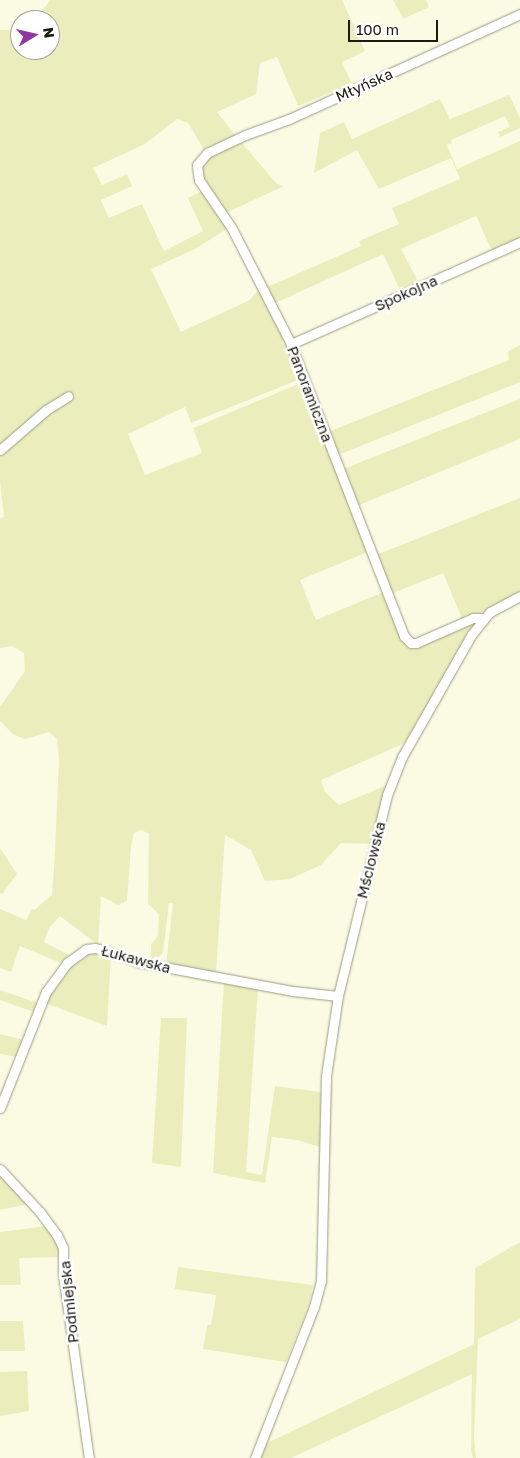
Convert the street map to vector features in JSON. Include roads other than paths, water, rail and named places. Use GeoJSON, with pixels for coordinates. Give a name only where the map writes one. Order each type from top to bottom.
{"type":"FeatureCollection","features":[{"type":"Feature","properties":{"kind":"street","name":"Młyńska"},"geometry":{"type":"LineString","coordinates":[[207,153],[245,135],[289,119],[520,14]]}},
{"type":"Feature","properties":{"kind":"street","name":"Panoramiczna"},"geometry":{"type":"LineString","coordinates":[[207,153],[197,165],[199,180],[231,227],[291,344],[404,636],[411,643],[416,643],[473,618],[483,618]]}},
{"type":"Feature","properties":{"kind":"street","name":"Spokojna"},"geometry":{"type":"LineString","coordinates":[[291,344],[520,242]]}},
{"type":"Feature","properties":{"kind":"street"},"geometry":{"type":"LineString","coordinates":[[0,450],[46,410],[68,396]]}},
{"type":"Feature","properties":{"kind":"street","name":"Mściowska"},"geometry":{"type":"LineString","coordinates":[[255,1458],[302,1340],[320,1288],[323,1255],[326,1076],[338,996],[393,777],[411,740],[483,618],[496,608],[520,596]]}},
{"type":"Feature","properties":{"kind":"street","name":"Łukawska"},"geometry":{"type":"LineString","coordinates":[[0,1108],[46,992],[67,963],[86,949],[95,948],[138,962],[293,991],[338,996]]}},
{"type":"Feature","properties":{"kind":"street","name":"Podmiejska"},"geometry":{"type":"LineString","coordinates":[[0,1168],[40,1212],[57,1235],[62,1248],[63,1274],[89,1458]]}}]}
